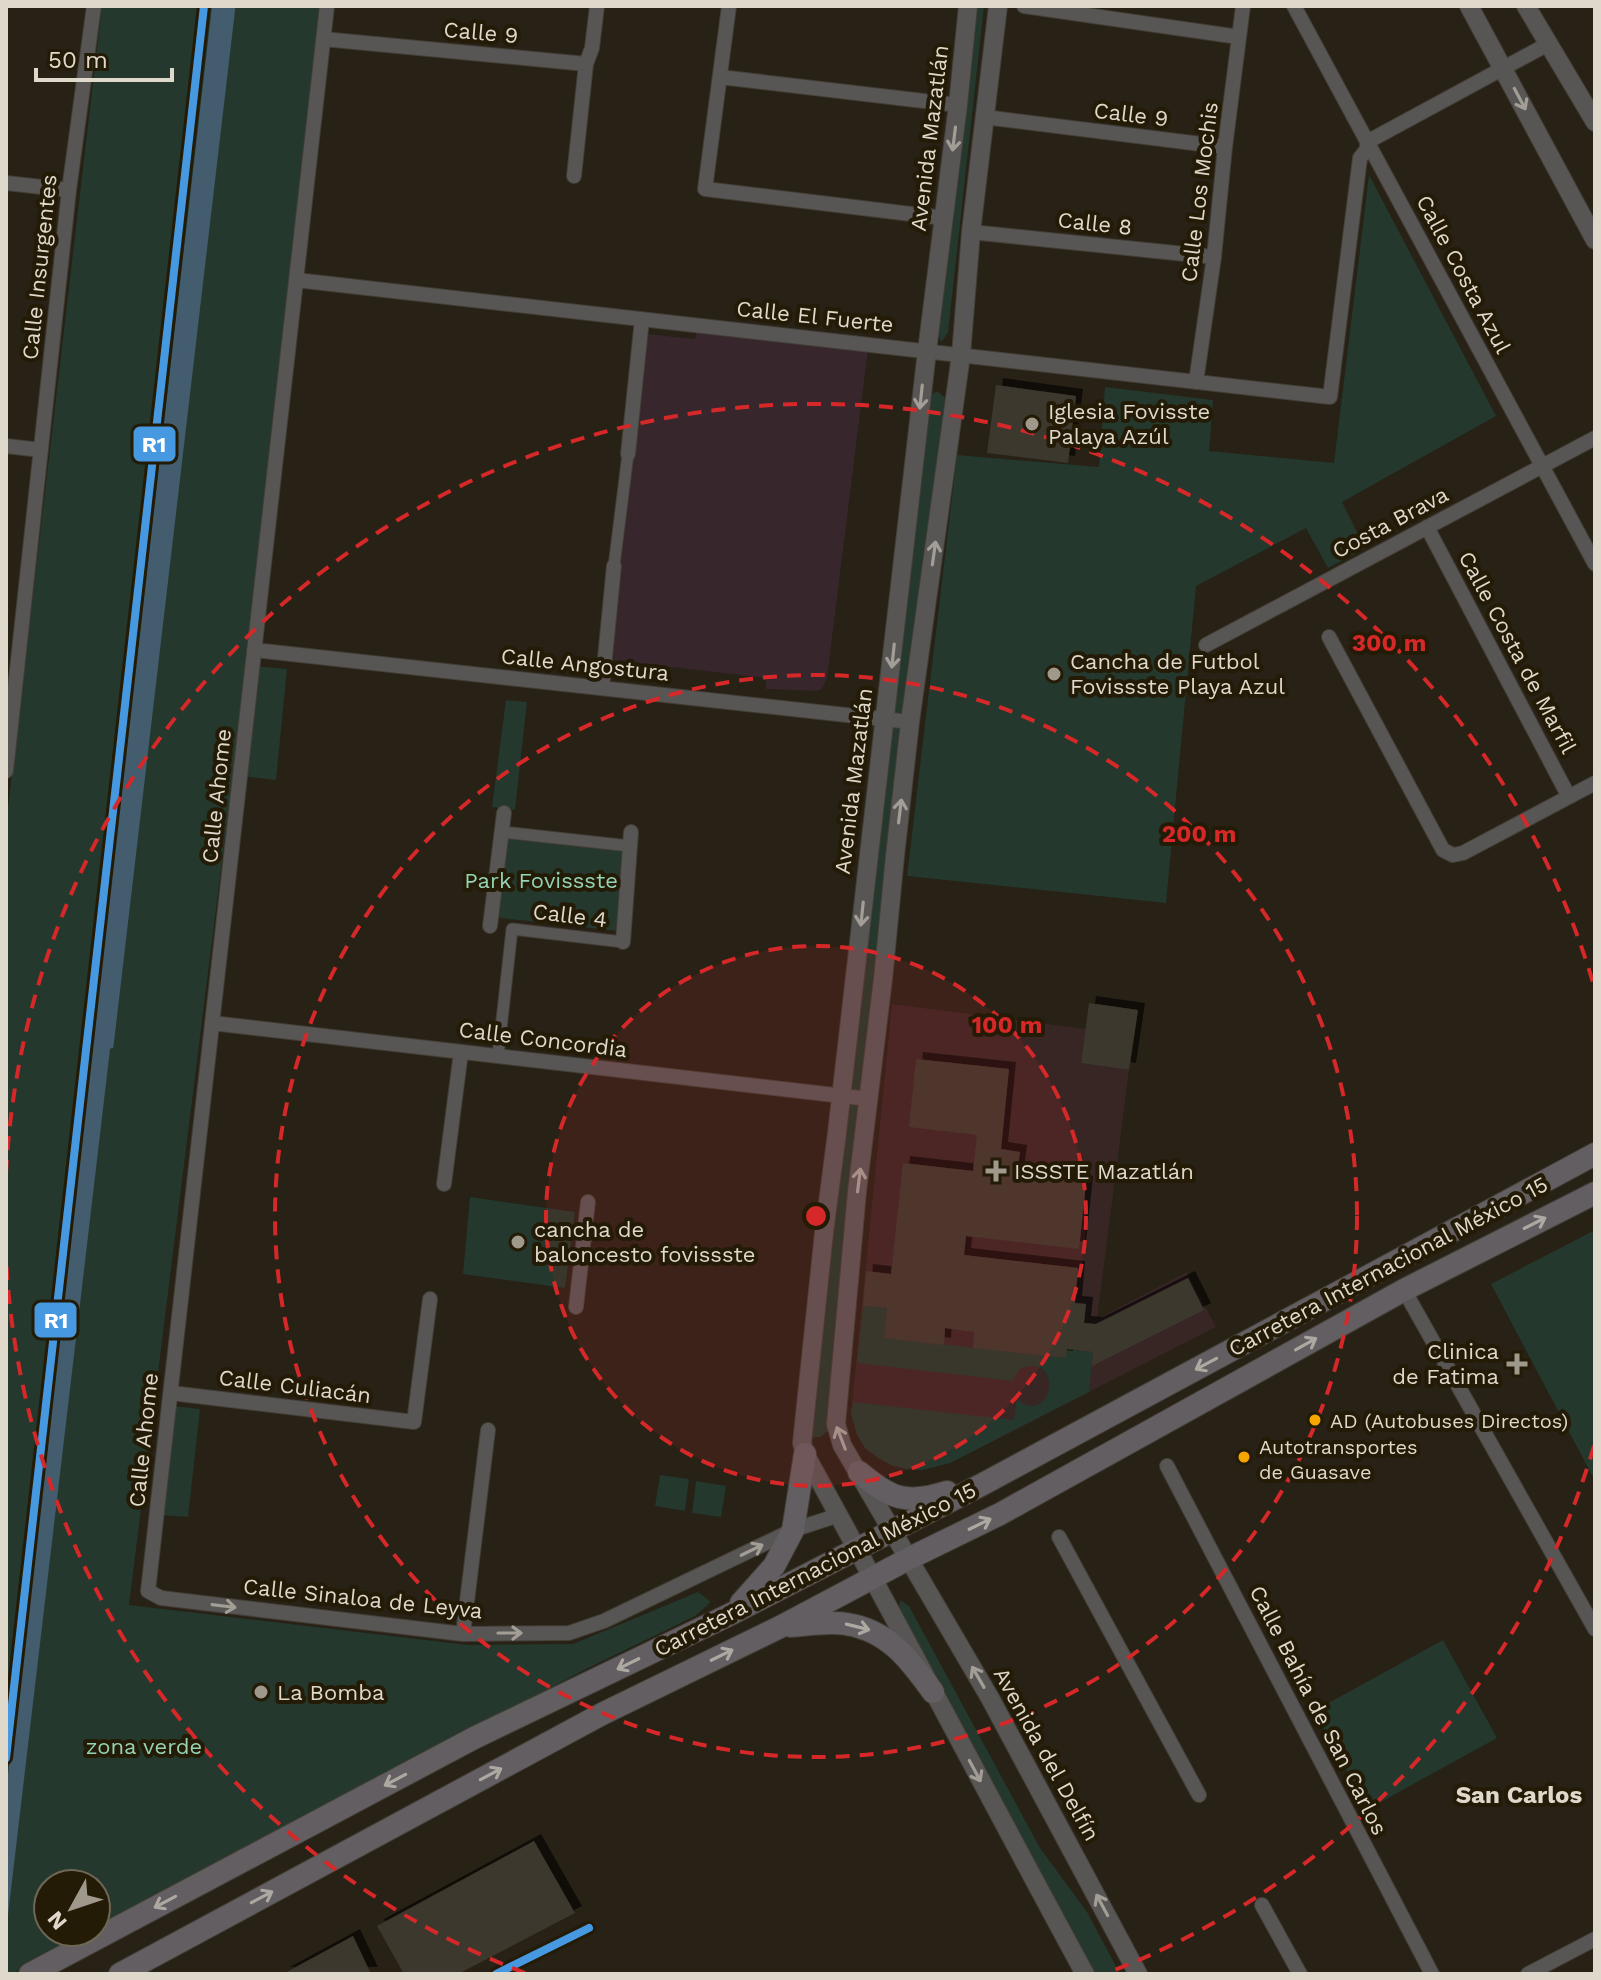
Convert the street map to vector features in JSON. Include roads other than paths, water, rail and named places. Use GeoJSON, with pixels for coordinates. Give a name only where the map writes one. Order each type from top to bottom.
{"type":"FeatureCollection","features":[{"type":"Feature","properties":{"kind":"main road","name":"Carretera Internacional México 15"},"geometry":{"type":"LineString","coordinates":[[30,1974],[474,1738],[731,1614],[983,1484],[1595,1154]]}},
{"type":"Feature","properties":{"kind":"main road","name":"Carretera Internacional México 15"},"geometry":{"type":"LineString","coordinates":[[120,1974],[602,1714],[1000,1514],[1404,1290],[1593,1194]]}},
{"type":"Feature","properties":{"kind":"main road"},"geometry":{"type":"LineString","coordinates":[[731,1614],[774,1566],[793,1530],[805,1454]]}},
{"type":"Feature","properties":{"kind":"main road"},"geometry":{"type":"LineString","coordinates":[[859,1472],[880,1490],[913,1500],[959,1487],[983,1484]]}},
{"type":"Feature","properties":{"kind":"main road"},"geometry":{"type":"LineString","coordinates":[[780,1627],[844,1623],[871,1630],[895,1645],[933,1692]]}},
{"type":"Feature","properties":{"kind":"street","name":"Calle Insurgentes"},"geometry":{"type":"LineString","coordinates":[[6,771],[69,190],[94,6]]}},
{"type":"Feature","properties":{"kind":"street","name":"Calle Ahome"},"geometry":{"type":"LineString","coordinates":[[148,1591],[327,6]]}},
{"type":"Feature","properties":{"kind":"street"},"geometry":{"type":"LineString","coordinates":[[574,176],[586,64],[592,48],[597,6]]}},
{"type":"Feature","properties":{"kind":"street"},"geometry":{"type":"LineString","coordinates":[[729,6],[705,189],[944,218]]}},
{"type":"Feature","properties":{"kind":"street","name":"Avenida Mazatlán"},"geometry":{"type":"LineString","coordinates":[[858,1549],[805,1454],[802,1443],[968,6]]}},
{"type":"Feature","properties":{"kind":"street"},"geometry":{"type":"LineString","coordinates":[[910,1558],[842,1445],[836,1424],[856,1207],[910,722],[961,355],[971,232],[998,6]]}},
{"type":"Feature","properties":{"kind":"street"},"geometry":{"type":"LineString","coordinates":[[1024,6],[1239,37]]}},
{"type":"Feature","properties":{"kind":"street","name":"Calle Los Mochis"},"geometry":{"type":"LineString","coordinates":[[1196,382],[1243,6]]}},
{"type":"Feature","properties":{"kind":"street","name":"Calle Costa Azul"},"geometry":{"type":"LineString","coordinates":[[1294,6],[1595,564]]}},
{"type":"Feature","properties":{"kind":"street"},"geometry":{"type":"LineString","coordinates":[[1469,6],[1595,240]]}},
{"type":"Feature","properties":{"kind":"street"},"geometry":{"type":"LineString","coordinates":[[1526,6],[1595,122]]}},
{"type":"Feature","properties":{"kind":"street","name":"Calle 9"},"geometry":{"type":"LineString","coordinates":[[323,39],[586,64]]}},
{"type":"Feature","properties":{"kind":"street"},"geometry":{"type":"LineString","coordinates":[[1367,142],[1548,44]]}},
{"type":"Feature","properties":{"kind":"street"},"geometry":{"type":"LineString","coordinates":[[720,77],[958,105]]}},
{"type":"Feature","properties":{"kind":"street","name":"Calle 9"},"geometry":{"type":"LineString","coordinates":[[984,117],[1225,147]]}},
{"type":"Feature","properties":{"kind":"street","name":"Calle El Fuerte"},"geometry":{"type":"LineString","coordinates":[[296,280],[1330,397],[1360,158],[1367,149],[1367,142]]}},
{"type":"Feature","properties":{"kind":"street"},"geometry":{"type":"LineString","coordinates":[[6,183],[69,190]]}},
{"type":"Feature","properties":{"kind":"street","name":"Calle 8"},"geometry":{"type":"LineString","coordinates":[[971,232],[1214,257]]}},
{"type":"Feature","properties":{"kind":"street"},"geometry":{"type":"LineString","coordinates":[[602,688],[642,319]]}},
{"type":"Feature","properties":{"kind":"street","name":"Costa Brava"},"geometry":{"type":"LineString","coordinates":[[1206,645],[1595,438]]}},
{"type":"Feature","properties":{"kind":"street"},"geometry":{"type":"LineString","coordinates":[[6,446],[41,450]]}},
{"type":"Feature","properties":{"kind":"street","name":"Calle Costa de Marfil"},"geometry":{"type":"LineString","coordinates":[[1427,527],[1569,797]]}},
{"type":"Feature","properties":{"kind":"street"},"geometry":{"type":"LineString","coordinates":[[1329,637],[1443,850],[1453,855],[1463,853],[1595,783]]}},
{"type":"Feature","properties":{"kind":"street","name":"Calle Angostura"},"geometry":{"type":"LineString","coordinates":[[254,650],[910,722]]}},
{"type":"Feature","properties":{"kind":"street"},"geometry":{"type":"LineString","coordinates":[[490,926],[504,813]]}},
{"type":"Feature","properties":{"kind":"street"},"geometry":{"type":"LineString","coordinates":[[502,832],[630,839],[623,942]]}},
{"type":"Feature","properties":{"kind":"street","name":"Calle 4"},"geometry":{"type":"LineString","coordinates":[[498,1056],[512,929],[623,942]]}},
{"type":"Feature","properties":{"kind":"street","name":"Calle Concordia"},"geometry":{"type":"LineString","coordinates":[[212,1023],[869,1099]]}},
{"type":"Feature","properties":{"kind":"street"},"geometry":{"type":"LineString","coordinates":[[444,1184],[461,1052]]}},
{"type":"Feature","properties":{"kind":"street"},"geometry":{"type":"LineString","coordinates":[[576,1307],[588,1202]]}},
{"type":"Feature","properties":{"kind":"street"},"geometry":{"type":"LineString","coordinates":[[1404,1290],[1595,1629]]}},
{"type":"Feature","properties":{"kind":"street","name":"Calle Culiacán"},"geometry":{"type":"LineString","coordinates":[[171,1393],[414,1422],[430,1299]]}},
{"type":"Feature","properties":{"kind":"street"},"geometry":{"type":"LineString","coordinates":[[463,1634],[488,1430]]}},
{"type":"Feature","properties":{"kind":"street","name":"Calle Bahía de San Carlos"},"geometry":{"type":"LineString","coordinates":[[1167,1466],[1432,1974]]}},
{"type":"Feature","properties":{"kind":"street","name":"Calle Sinaloa de Leyva"},"geometry":{"type":"LineString","coordinates":[[148,1591],[161,1598],[463,1634],[569,1633],[793,1530],[839,1515]]}},
{"type":"Feature","properties":{"kind":"street"},"geometry":{"type":"LineString","coordinates":[[1059,1537],[1199,1795]]}},
{"type":"Feature","properties":{"kind":"street"},"geometry":{"type":"LineString","coordinates":[[858,1549],[1085,1974]]}},
{"type":"Feature","properties":{"kind":"street","name":"Avenida del Delfín"},"geometry":{"type":"LineString","coordinates":[[910,1558],[990,1698],[1138,1974]]}},
{"type":"Feature","properties":{"kind":"street"},"geometry":{"type":"LineString","coordinates":[[1262,1905],[1300,1974]]}},
{"type":"Feature","properties":{"kind":"street"},"geometry":{"type":"LineString","coordinates":[[1528,1974],[1595,1939]]}},
{"type":"Feature","properties":{"kind":"water"},"geometry":{"type":"Polygon","coordinates":[[[212,6],[233,6],[6,1932],[6,1792],[212,6]]]}},
{"type":"Feature","properties":{"kind":"waterway"},"geometry":{"type":"LineString","coordinates":[[111,1046],[233,6]]}},
{"type":"Feature","properties":{"kind":"place","name":"Iglesia Fovisste Palaya Azúl"},"geometry":{"type":"Point","coordinates":[1032,424]}},
{"type":"Feature","properties":{"kind":"place","name":"Cancha de Futbol Fovissste Playa Azul"},"geometry":{"type":"Point","coordinates":[1054,674]}},
{"type":"Feature","properties":{"kind":"place","name":"ISSSTE Mazatlán"},"geometry":{"type":"Point","coordinates":[996,1171]}},
{"type":"Feature","properties":{"kind":"place","name":"cancha de baloncesto fovissste"},"geometry":{"type":"Point","coordinates":[518,1242]}},
{"type":"Feature","properties":{"kind":"place","name":"Clinica de Fatima"},"geometry":{"type":"Point","coordinates":[1517,1364]}},
{"type":"Feature","properties":{"kind":"place","name":"AD (Autobuses Directos)"},"geometry":{"type":"Point","coordinates":[1315,1420]}},
{"type":"Feature","properties":{"kind":"place","name":"Autotransportes de Guasave"},"geometry":{"type":"Point","coordinates":[1244,1457]}},
{"type":"Feature","properties":{"kind":"place","name":"La Bomba"},"geometry":{"type":"Point","coordinates":[261,1692]}},
{"type":"Feature","properties":{"kind":"district","name":"San Carlos"},"geometry":{"type":"Point","coordinates":[1519,1795]}},
{"type":"Feature","properties":{"kind":"park label","name":"Park Fovissste"},"geometry":{"type":"Point","coordinates":[541,880]}},
{"type":"Feature","properties":{"kind":"park label","name":"zona verde"},"geometry":{"type":"Point","coordinates":[144,1746]}}]}
